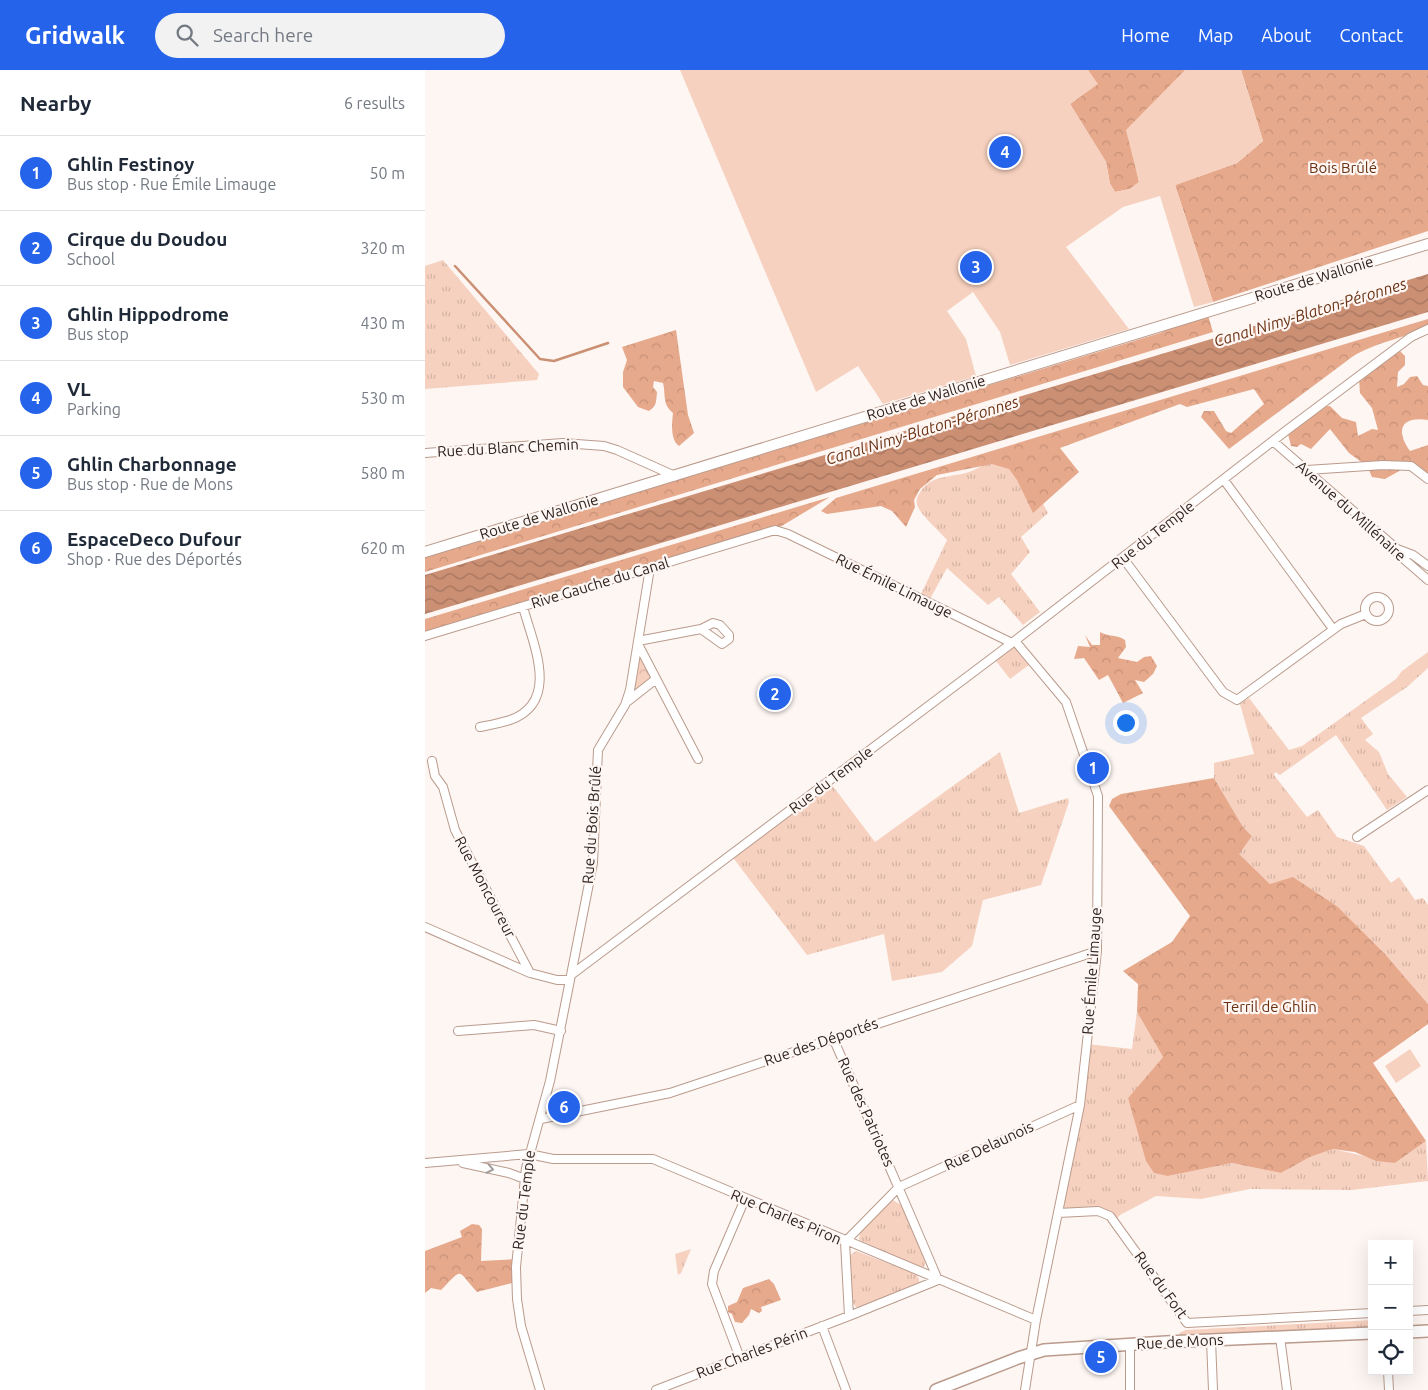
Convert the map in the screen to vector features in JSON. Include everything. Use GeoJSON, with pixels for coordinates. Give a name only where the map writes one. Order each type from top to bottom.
{"type":"FeatureCollection","features":[{"type":"Feature","properties":{"kind":"main road","name":"Route de Wallonie"},"geometry":{"type":"LineString","coordinates":[[425,552],[1428,244]]}},
{"type":"Feature","properties":{"kind":"main road"},"geometry":{"type":"LineString","coordinates":[[1413,1332],[1428,1331]]}},
{"type":"Feature","properties":{"kind":"main road","name":"Rue de Mons"},"geometry":{"type":"LineString","coordinates":[[936,1390],[1044,1350],[1211,1340],[1368,1334]]}},
{"type":"Feature","properties":{"kind":"street","name":"Rue du Temple"},"geometry":{"type":"LineString","coordinates":[[540,1390],[524,1339],[517,1299],[516,1267],[529,1154],[541,1119],[571,977],[1411,338],[1428,329]]}},
{"type":"Feature","properties":{"kind":"street","name":"Avenue du Millénaire"},"geometry":{"type":"LineString","coordinates":[[1274,442],[1397,549],[1398,554],[1428,580]]}},
{"type":"Feature","properties":{"kind":"street","name":"Rue du Blanc Chemin"},"geometry":{"type":"LineString","coordinates":[[425,453],[563,443],[585,444],[617,450],[675,476]]}},
{"type":"Feature","properties":{"kind":"street"},"geometry":{"type":"LineString","coordinates":[[1307,470],[1383,465],[1411,466],[1428,479]]}},
{"type":"Feature","properties":{"kind":"street"},"geometry":{"type":"LineString","coordinates":[[1224,480],[1333,630]]}},
{"type":"Feature","properties":{"kind":"street","name":"Rive Gauche du Canal"},"geometry":{"type":"LineString","coordinates":[[425,636],[775,530]]}},
{"type":"Feature","properties":{"kind":"street","name":"Rue Émile Limauge"},"geometry":{"type":"LineString","coordinates":[[775,530],[1013,642],[1066,702],[1098,796],[1097,951],[1080,1105],[1036,1320]]}},
{"type":"Feature","properties":{"kind":"street"},"geometry":{"type":"LineString","coordinates":[[1397,549],[1413,555],[1428,566]]}},
{"type":"Feature","properties":{"kind":"street"},"geometry":{"type":"LineString","coordinates":[[1123,558],[1223,692],[1237,700],[1333,630],[1351,619],[1366,614]]}},
{"type":"Feature","properties":{"kind":"street"},"geometry":{"type":"LineString","coordinates":[[625,705],[630,690],[650,568]]}},
{"type":"Feature","properties":{"kind":"street"},"geometry":{"type":"LineString","coordinates":[[480,726],[517,718],[528,710],[538,697],[541,680],[523,607]]}},
{"type":"Feature","properties":{"kind":"street"},"geometry":{"type":"LineString","coordinates":[[638,643],[701,629]]}},
{"type":"Feature","properties":{"kind":"street"},"geometry":{"type":"LineString","coordinates":[[638,643],[698,759]]}},
{"type":"Feature","properties":{"kind":"street"},"geometry":{"type":"LineString","coordinates":[[625,705],[633,695],[656,679]]}},
{"type":"Feature","properties":{"kind":"street","name":"Rue du Bois Brûlé"},"geometry":{"type":"LineString","coordinates":[[571,977],[591,874],[598,750],[625,705]]}},
{"type":"Feature","properties":{"kind":"street","name":"Rue Moncoureur"},"geometry":{"type":"LineString","coordinates":[[432,761],[435,776],[443,787],[455,830],[531,973]]}},
{"type":"Feature","properties":{"kind":"street"},"geometry":{"type":"LineString","coordinates":[[1357,837],[1428,790]]}},
{"type":"Feature","properties":{"kind":"street"},"geometry":{"type":"LineString","coordinates":[[425,927],[531,973],[557,980],[571,977]]}},
{"type":"Feature","properties":{"kind":"street","name":"Rue des Déportés"},"geometry":{"type":"LineString","coordinates":[[541,1119],[670,1093],[1097,951]]}},
{"type":"Feature","properties":{"kind":"street"},"geometry":{"type":"LineString","coordinates":[[458,1031],[534,1025],[561,1031]]}},
{"type":"Feature","properties":{"kind":"street","name":"Rue des Patriotes"},"geometry":{"type":"LineString","coordinates":[[833,1038],[938,1280]]}},
{"type":"Feature","properties":{"kind":"street","name":"Rue Delaunois"},"geometry":{"type":"LineString","coordinates":[[899,1187],[1080,1105]]}},
{"type":"Feature","properties":{"kind":"street","name":"Rue Charles Piron"},"geometry":{"type":"LineString","coordinates":[[454,1161],[529,1154],[553,1159],[653,1159],[845,1242],[1036,1320]]}},
{"type":"Feature","properties":{"kind":"street"},"geometry":{"type":"LineString","coordinates":[[425,1163],[454,1161],[509,1173],[525,1179]]}},
{"type":"Feature","properties":{"kind":"street"},"geometry":{"type":"LineString","coordinates":[[849,1316],[845,1242],[899,1187]]}},
{"type":"Feature","properties":{"kind":"street"},"geometry":{"type":"LineString","coordinates":[[740,1358],[712,1284],[714,1271],[745,1199]]}},
{"type":"Feature","properties":{"kind":"street","name":"Rue du Fort"},"geometry":{"type":"LineString","coordinates":[[1058,1213],[1098,1211],[1110,1216],[1187,1323],[1368,1313]]}},
{"type":"Feature","properties":{"kind":"street","name":"Rue Charles Périn"},"geometry":{"type":"LineString","coordinates":[[656,1390],[938,1280]]}},
{"type":"Feature","properties":{"kind":"street"},"geometry":{"type":"LineString","coordinates":[[1413,1311],[1428,1310]]}},
{"type":"Feature","properties":{"kind":"street"},"geometry":{"type":"LineString","coordinates":[[1036,1320],[1037,1341],[1044,1350]]}},
{"type":"Feature","properties":{"kind":"street"},"geometry":{"type":"LineString","coordinates":[[1025,1390],[1030,1355],[1033,1349],[1036,1320]]}},
{"type":"Feature","properties":{"kind":"street"},"geometry":{"type":"LineString","coordinates":[[822,1326],[846,1390]]}},
{"type":"Feature","properties":{"kind":"street"},"geometry":{"type":"LineString","coordinates":[[1280,1337],[1287,1390]]}},
{"type":"Feature","properties":{"kind":"street"},"geometry":{"type":"LineString","coordinates":[[1211,1340],[1213,1390]]}},
{"type":"Feature","properties":{"kind":"street"},"geometry":{"type":"LineString","coordinates":[[1130,1344],[1130,1390]]}},
{"type":"Feature","properties":{"kind":"street"},"geometry":{"type":"LineString","coordinates":[[1388,1375],[1389,1390]]}},
{"type":"Feature","properties":{"kind":"green space"},"geometry":{"type":"Polygon","coordinates":[[[680,70],[1088,70],[1098,84],[1070,104],[1106,162],[1110,184],[1115,192],[1130,189],[1139,182],[1126,130],[1185,70],[1241,70],[1263,141],[1237,163],[1175,185],[1213,302],[1194,307],[1160,196],[1123,207],[1066,247],[1129,329],[1010,365],[1000,332],[973,292],[947,311],[966,339],[976,376],[883,404],[858,366],[816,392],[680,70]]]}},
{"type":"Feature","properties":{"kind":"green space"},"geometry":{"type":"Polygon","coordinates":[[[1088,70],[1185,70],[1136,168],[1139,182],[1130,189],[1115,192],[1110,184],[1106,162],[1070,104],[1097,84],[1088,70]]]}},
{"type":"Feature","properties":{"kind":"green space","name":"Bois Brûlé"},"geometry":{"type":"Polygon","coordinates":[[[1241,70],[1428,70],[1428,231],[1213,302],[1175,185],[1237,163],[1263,141],[1241,70]]]}},
{"type":"Feature","properties":{"kind":"green space"},"geometry":{"type":"Polygon","coordinates":[[[443,260],[539,374],[537,380],[425,389],[425,266],[443,260]]]}},
{"type":"Feature","properties":{"kind":"green space"},"geometry":{"type":"Polygon","coordinates":[[[1207,312],[1213,332],[425,572],[425,552],[675,476],[691,476],[1160,333],[1207,312]]]}},
{"type":"Feature","properties":{"kind":"green space"},"geometry":{"type":"Polygon","coordinates":[[[1428,319],[1428,326],[1370,348],[1352,357],[1229,449],[1201,417],[1204,411],[1214,411],[1226,431],[1231,433],[1264,404],[1254,389],[1187,407],[1180,404],[1060,448],[1079,472],[1033,513],[1017,480],[1009,469],[992,464],[937,475],[920,489],[914,500],[915,507],[906,527],[892,511],[881,506],[827,514],[821,511],[836,498],[1428,319]]]}},
{"type":"Feature","properties":{"kind":"green space"},"geometry":{"type":"Polygon","coordinates":[[[676,330],[688,415],[694,433],[679,446],[674,440],[673,413],[666,403],[663,383],[654,381],[653,387],[657,392],[656,401],[649,411],[638,407],[623,387],[623,372],[627,360],[622,347],[676,330]]]}},
{"type":"Feature","properties":{"kind":"green space"},"geometry":{"type":"Polygon","coordinates":[[[1400,351],[1405,356],[1405,365],[1398,372],[1397,387],[1404,384],[1410,377],[1417,376],[1423,385],[1428,386],[1428,420],[1412,420],[1403,426],[1402,431],[1405,443],[1410,451],[1428,445],[1428,479],[1411,466],[1400,466],[1401,470],[1385,479],[1372,477],[1367,466],[1349,453],[1330,429],[1311,449],[1301,444],[1297,447],[1291,446],[1287,430],[1318,407],[1330,406],[1342,418],[1356,422],[1358,436],[1372,429],[1378,430],[1372,408],[1360,393],[1359,379],[1385,357],[1400,351]]]}},
{"type":"Feature","properties":{"kind":"green space"},"geometry":{"type":"Polygon","coordinates":[[[1002,459],[1029,477],[1048,513],[1021,537],[1030,552],[1011,574],[1040,612],[1023,625],[999,597],[988,605],[947,568],[930,599],[921,594],[947,540],[919,509],[917,498],[919,494],[930,482],[937,479],[967,473],[989,462],[1002,459]]]}},
{"type":"Feature","properties":{"kind":"green space"},"geometry":{"type":"Polygon","coordinates":[[[830,497],[775,530],[425,636],[425,619],[830,497]]]}},
{"type":"Feature","properties":{"kind":"green space"},"geometry":{"type":"Polygon","coordinates":[[[1100,632],[1125,640],[1126,647],[1118,658],[1137,662],[1144,657],[1151,656],[1157,666],[1153,674],[1144,682],[1135,680],[1143,693],[1123,703],[1108,675],[1099,680],[1084,658],[1074,659],[1078,646],[1090,647],[1085,635],[1092,645],[1100,645],[1100,632]]]}},
{"type":"Feature","properties":{"kind":"green space"},"geometry":{"type":"Polygon","coordinates":[[[1015,641],[1033,662],[1010,679],[993,657],[1015,641]]]}},
{"type":"Feature","properties":{"kind":"green space"},"geometry":{"type":"Polygon","coordinates":[[[641,651],[656,679],[636,693],[630,690],[636,652],[641,651]]]}},
{"type":"Feature","properties":{"kind":"green space"},"geometry":{"type":"Polygon","coordinates":[[[1428,652],[1428,668],[1407,687],[1361,718],[1373,734],[1365,740],[1379,752],[1388,774],[1407,797],[1387,810],[1336,735],[1280,775],[1275,772],[1274,775],[1307,817],[1318,810],[1337,837],[1364,846],[1391,883],[1399,877],[1415,900],[1423,898],[1428,905],[1428,1004],[1385,954],[1338,907],[1270,884],[1238,854],[1252,836],[1243,827],[1214,778],[1214,763],[1254,754],[1240,704],[1249,698],[1289,750],[1302,746],[1396,679],[1402,671],[1428,652]]]}},
{"type":"Feature","properties":{"kind":"green space"},"geometry":{"type":"Polygon","coordinates":[[[1000,752],[1019,813],[1068,798],[1069,802],[1041,885],[983,900],[972,946],[942,972],[892,981],[884,934],[807,955],[731,855],[829,781],[875,842],[1000,752]]]}},
{"type":"Feature","properties":{"kind":"green space","name":"Terril de Ghlin"},"geometry":{"type":"Polygon","coordinates":[[[1214,778],[1243,827],[1252,836],[1239,854],[1270,884],[1293,877],[1338,907],[1385,954],[1428,1004],[1428,1024],[1373,1063],[1426,1141],[1395,1163],[1376,1161],[1355,1152],[1333,1149],[1310,1157],[1281,1173],[1232,1163],[1168,1176],[1154,1173],[1146,1161],[1128,1098],[1163,1057],[1137,1012],[1138,984],[1123,971],[1172,942],[1190,916],[1109,806],[1112,799],[1121,794],[1214,778]]]}},
{"type":"Feature","properties":{"kind":"green space"},"geometry":{"type":"Polygon","coordinates":[[[1137,1012],[1163,1057],[1128,1098],[1168,1176],[1232,1163],[1281,1173],[1310,1157],[1333,1149],[1395,1163],[1426,1141],[1428,1181],[1352,1190],[1250,1189],[1201,1199],[1156,1196],[1120,1215],[1115,1221],[1105,1212],[1058,1213],[1087,1044],[1132,1049],[1137,1012]]]}},
{"type":"Feature","properties":{"kind":"green space"},"geometry":{"type":"Polygon","coordinates":[[[1410,1049],[1421,1066],[1396,1083],[1385,1066],[1410,1049]]]}},
{"type":"Feature","properties":{"kind":"green space"},"geometry":{"type":"Polygon","coordinates":[[[893,1200],[901,1205],[926,1261],[924,1267],[920,1268],[859,1240],[860,1232],[893,1200]]]}},
{"type":"Feature","properties":{"kind":"green space"},"geometry":{"type":"Polygon","coordinates":[[[472,1224],[479,1225],[482,1229],[481,1261],[517,1259],[516,1282],[477,1292],[462,1275],[457,1274],[441,1290],[431,1288],[425,1293],[425,1251],[462,1237],[460,1231],[472,1224]]]}},
{"type":"Feature","properties":{"kind":"green space"},"geometry":{"type":"Polygon","coordinates":[[[691,1249],[681,1273],[678,1275],[675,1254],[691,1249]]]}},
{"type":"Feature","properties":{"kind":"green space"},"geometry":{"type":"Polygon","coordinates":[[[856,1251],[916,1274],[919,1284],[856,1307],[851,1300],[849,1256],[856,1251]]]}},
{"type":"Feature","properties":{"kind":"green space"},"geometry":{"type":"Polygon","coordinates":[[[769,1279],[774,1284],[781,1300],[761,1307],[762,1311],[759,1313],[751,1309],[749,1315],[742,1323],[735,1322],[732,1314],[728,1312],[728,1306],[737,1302],[743,1288],[769,1279]]]}},
{"type":"Feature","properties":{"kind":"green space"},"geometry":{"type":"Polygon","coordinates":[[[1368,1320],[1368,1327],[1182,1337],[1179,1333],[1186,1330],[1368,1320]]]}},
{"type":"Feature","properties":{"kind":"water","name":"Canal Nimy-Blaton-Péronnes"},"geometry":{"type":"Polygon","coordinates":[[[1428,274],[1428,312],[425,614],[425,575],[1428,274]]]}},
{"type":"Feature","properties":{"kind":"waterway"},"geometry":{"type":"LineString","coordinates":[[455,266],[540,359],[554,361],[608,343]]}},
{"type":"Feature","properties":{"kind":"place","name":"VL"},"geometry":{"type":"Point","coordinates":[1005,152]}},
{"type":"Feature","properties":{"kind":"place","name":"Ghlin Hippodrome"},"geometry":{"type":"Point","coordinates":[976,267]}},
{"type":"Feature","properties":{"kind":"place","name":"Cirque du Doudou"},"geometry":{"type":"Point","coordinates":[775,694]}},
{"type":"Feature","properties":{"kind":"place","name":"Ghlin Festinoy"},"geometry":{"type":"Point","coordinates":[1093,768]}},
{"type":"Feature","properties":{"kind":"place","name":"EspaceDeco Dufour"},"geometry":{"type":"Point","coordinates":[564,1107]}},
{"type":"Feature","properties":{"kind":"place","name":"Ghlin Charbonnage"},"geometry":{"type":"Point","coordinates":[1101,1357]}}]}
